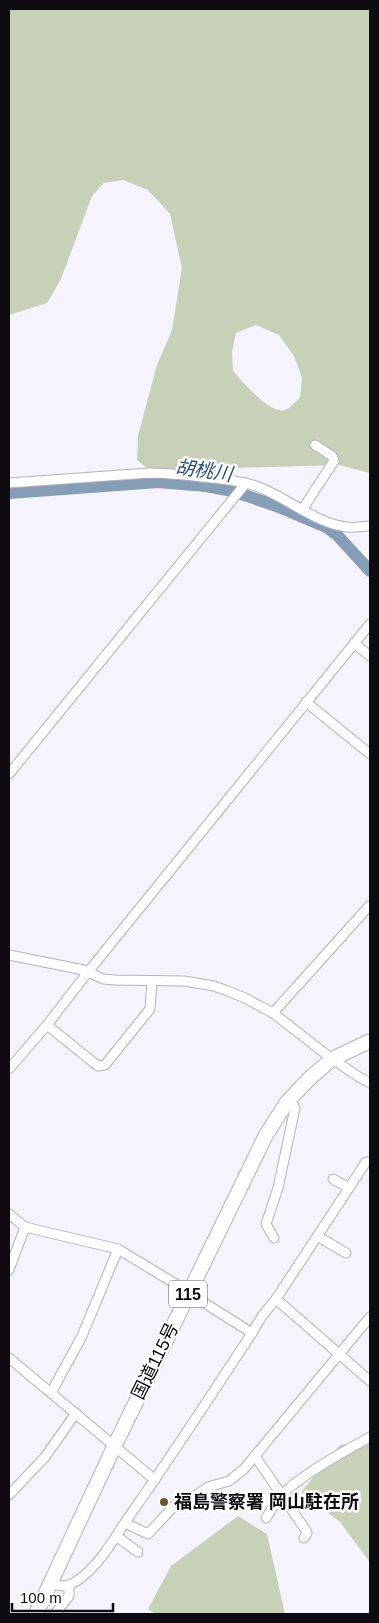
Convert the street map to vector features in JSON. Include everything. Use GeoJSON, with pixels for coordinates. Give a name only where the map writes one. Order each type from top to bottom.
{"type":"FeatureCollection","features":[{"type":"Feature","properties":{"kind":"highway","name":"国道115号"},"geometry":{"type":"LineString","coordinates":[[36,1614],[114,1447],[266,1135],[290,1099],[303,1085],[332,1059],[370,1041]]}},
{"type":"Feature","properties":{"kind":"highway","name":"国道115号"},"geometry":{"type":"LineString","coordinates":[[32,1614],[50,1583]]}},
{"type":"Feature","properties":{"kind":"street"},"geometry":{"type":"LineString","coordinates":[[302,510],[334,461],[332,456],[315,445]]}},
{"type":"Feature","properties":{"kind":"street"},"geometry":{"type":"LineString","coordinates":[[9,482],[140,473],[166,473],[228,480],[246,483],[273,493],[302,510],[340,526],[370,526]]}},
{"type":"Feature","properties":{"kind":"street"},"geometry":{"type":"LineString","coordinates":[[9,774],[246,483]]}},
{"type":"Feature","properties":{"kind":"street"},"geometry":{"type":"LineString","coordinates":[[9,1069],[370,624]]}},
{"type":"Feature","properties":{"kind":"street"},"geometry":{"type":"LineString","coordinates":[[354,643],[370,656]]}},
{"type":"Feature","properties":{"kind":"street"},"geometry":{"type":"LineString","coordinates":[[306,702],[370,754]]}},
{"type":"Feature","properties":{"kind":"street"},"geometry":{"type":"LineString","coordinates":[[273,1013],[370,905]]}},
{"type":"Feature","properties":{"kind":"street"},"geometry":{"type":"LineString","coordinates":[[9,955],[88,972],[103,979],[176,980],[214,986],[245,998],[273,1013],[332,1059],[370,1083]]}},
{"type":"Feature","properties":{"kind":"street"},"geometry":{"type":"LineString","coordinates":[[46,1025],[98,1066],[105,1065],[150,1009],[152,981]]}},
{"type":"Feature","properties":{"kind":"street"},"geometry":{"type":"LineString","coordinates":[[274,1238],[266,1224],[278,1188],[295,1108],[290,1099]]}},
{"type":"Feature","properties":{"kind":"street"},"geometry":{"type":"LineString","coordinates":[[367,1162],[370,1174]]}},
{"type":"Feature","properties":{"kind":"street"},"geometry":{"type":"LineString","coordinates":[[50,1583],[69,1586],[81,1578],[116,1536],[367,1162]]}},
{"type":"Feature","properties":{"kind":"street"},"geometry":{"type":"LineString","coordinates":[[333,1179],[349,1188]]}},
{"type":"Feature","properties":{"kind":"street"},"geometry":{"type":"LineString","coordinates":[[9,1214],[25,1228],[118,1249],[252,1333]]}},
{"type":"Feature","properties":{"kind":"street"},"geometry":{"type":"LineString","coordinates":[[9,1270],[25,1228]]}},
{"type":"Feature","properties":{"kind":"street"},"geometry":{"type":"LineString","coordinates":[[317,1236],[346,1253]]}},
{"type":"Feature","properties":{"kind":"street"},"geometry":{"type":"LineString","coordinates":[[51,1393],[82,1336],[118,1249]]}},
{"type":"Feature","properties":{"kind":"street"},"geometry":{"type":"LineString","coordinates":[[276,1300],[370,1381]]}},
{"type":"Feature","properties":{"kind":"street"},"geometry":{"type":"LineString","coordinates":[[125,1523],[148,1534],[174,1506],[191,1499],[208,1487],[229,1481],[244,1469],[370,1318]]}},
{"type":"Feature","properties":{"kind":"street"},"geometry":{"type":"LineString","coordinates":[[9,1358],[155,1480]]}},
{"type":"Feature","properties":{"kind":"street"},"geometry":{"type":"LineString","coordinates":[[9,1495],[45,1457],[76,1413]]}},
{"type":"Feature","properties":{"kind":"street"},"geometry":{"type":"LineString","coordinates":[[266,1518],[282,1495],[310,1473],[370,1437]]}},
{"type":"Feature","properties":{"kind":"street"},"geometry":{"type":"LineString","coordinates":[[255,1456],[307,1533],[304,1538]]}},
{"type":"Feature","properties":{"kind":"street"},"geometry":{"type":"LineString","coordinates":[[116,1536],[138,1552]]}},
{"type":"Feature","properties":{"kind":"street"},"geometry":{"type":"LineString","coordinates":[[54,1614],[69,1596],[69,1586]]}},
{"type":"Feature","properties":{"kind":"green space"},"geometry":{"type":"Polygon","coordinates":[[[9,9],[370,9],[370,473],[339,465],[234,468],[171,482],[149,470],[137,460],[138,436],[157,365],[172,330],[182,268],[170,214],[148,190],[123,180],[104,183],[92,196],[61,279],[47,303],[9,315],[9,9]],[[256,325],[236,333],[232,352],[233,371],[265,403],[272,408],[285,410],[300,397],[302,378],[294,356],[279,335],[256,325]]]}},
{"type":"Feature","properties":{"kind":"green space"},"geometry":{"type":"Polygon","coordinates":[[[370,1441],[370,1574],[369,1561],[340,1522],[301,1492],[340,1445],[370,1441]]]}},
{"type":"Feature","properties":{"kind":"green space"},"geometry":{"type":"Polygon","coordinates":[[[238,1516],[267,1534],[285,1614],[155,1614],[148,1609],[171,1566],[238,1516]]]}},
{"type":"Feature","properties":{"kind":"waterway","name":"胡桃川"},"geometry":{"type":"LineString","coordinates":[[9,493],[158,482],[206,486],[233,491],[279,507],[326,527],[337,535],[370,571]]}},
{"type":"Feature","properties":{"kind":"place","name":"福島警察署 岡山駐在所"},"geometry":{"type":"Point","coordinates":[164,1502]}}]}
